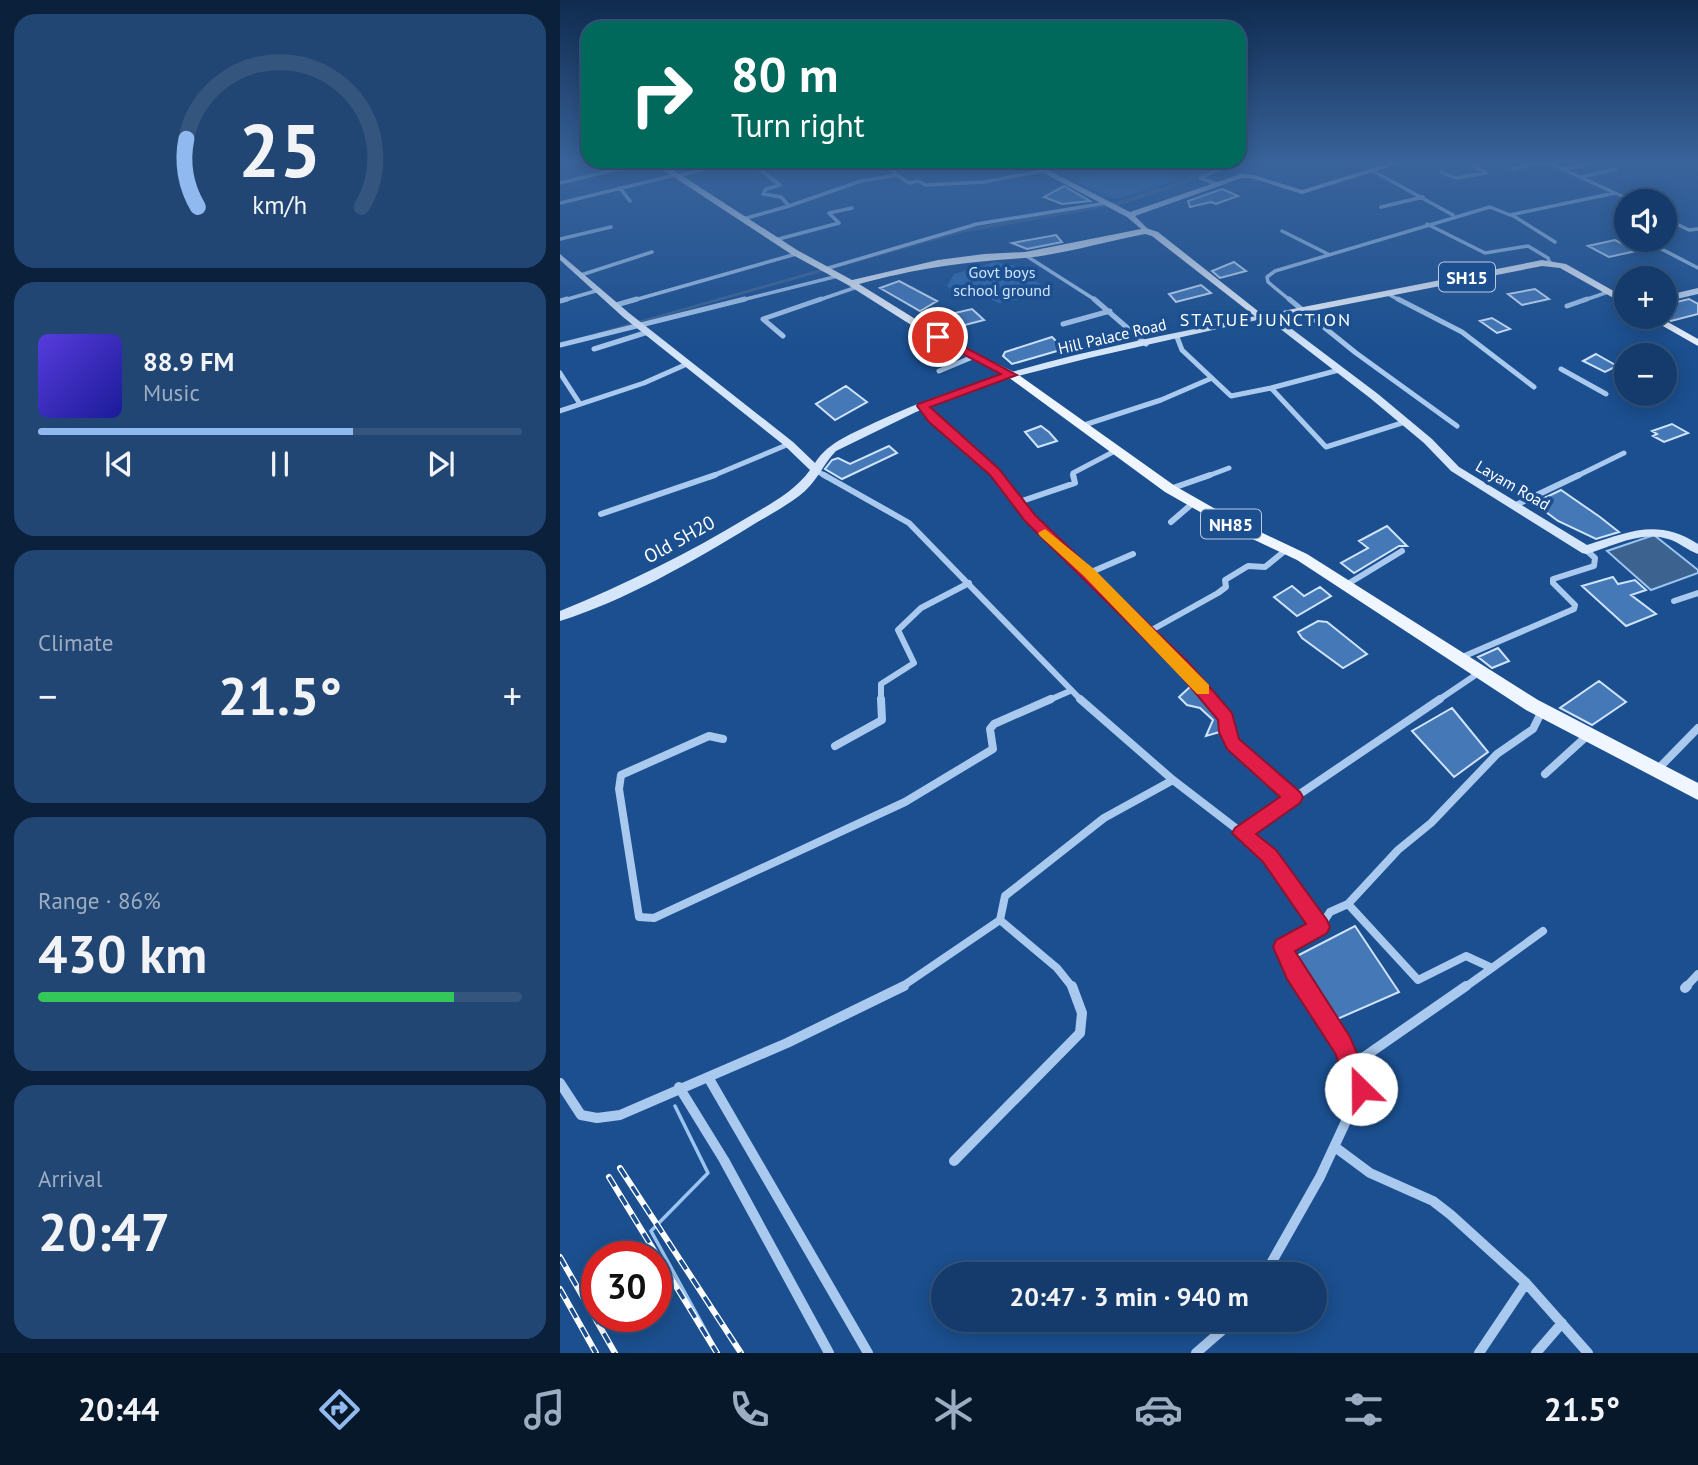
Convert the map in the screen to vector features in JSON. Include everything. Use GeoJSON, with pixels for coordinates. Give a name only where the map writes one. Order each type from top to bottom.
{"type":"FeatureCollection","features":[{"type":"Feature","properties":{"kind":"main road","name":"NH85"},"geometry":{"type":"LineString","coordinates":[[752,225],[950,345],[1012,375],[1115,451],[1193,503],[1286,550],[1346,585],[1542,711],[1698,792]]}},
{"type":"Feature","properties":{"kind":"main road"},"geometry":{"type":"LineString","coordinates":[[1141,225],[1265,317]]}},
{"type":"Feature","properties":{"kind":"main road"},"geometry":{"type":"LineString","coordinates":[[854,285],[898,271],[1005,253],[1025,254],[1146,230]]}},
{"type":"Feature","properties":{"kind":"main road"},"geometry":{"type":"LineString","coordinates":[[560,256],[648,332],[789,444],[812,476],[823,455],[837,445],[923,406],[985,382],[1012,375]]}},
{"type":"Feature","properties":{"kind":"main road"},"geometry":{"type":"LineString","coordinates":[[1550,263],[1563,266],[1614,295]]}},
{"type":"Feature","properties":{"kind":"main road","name":"SH15"},"geometry":{"type":"LineString","coordinates":[[1265,317],[1550,263]]}},
{"type":"Feature","properties":{"kind":"main road"},"geometry":{"type":"LineString","coordinates":[[1677,296],[1698,291]]}},
{"type":"Feature","properties":{"kind":"main road","name":"Hill Palace Road"},"geometry":{"type":"LineString","coordinates":[[1012,375],[1265,317]]}},
{"type":"Feature","properties":{"kind":"main road","name":"Layam Road"},"geometry":{"type":"LineString","coordinates":[[1265,317],[1405,422],[1455,469],[1586,550]]}},
{"type":"Feature","properties":{"kind":"main road"},"geometry":{"type":"LineString","coordinates":[[1673,329],[1698,343]]}},
{"type":"Feature","properties":{"kind":"main road","name":"Old SH20"},"geometry":{"type":"LineString","coordinates":[[560,616],[619,593],[675,565],[779,503],[812,476]]}},
{"type":"Feature","properties":{"kind":"main road"},"geometry":{"type":"LineString","coordinates":[[1586,550],[1648,529],[1664,531],[1698,550]]}},
{"type":"Feature","properties":{"kind":"street"},"geometry":{"type":"LineString","coordinates":[[775,240],[831,225]]}},
{"type":"Feature","properties":{"kind":"street"},"geometry":{"type":"LineString","coordinates":[[560,345],[635,321],[832,273],[975,225]]}},
{"type":"Feature","properties":{"kind":"street"},"geometry":{"type":"LineString","coordinates":[[1419,225],[1275,271],[1267,277],[1268,282],[1301,310],[1457,426]]}},
{"type":"Feature","properties":{"kind":"street"},"geometry":{"type":"LineString","coordinates":[[1430,225],[1485,253],[1528,246],[1548,258],[1550,263]]}},
{"type":"Feature","properties":{"kind":"street"},"geometry":{"type":"LineString","coordinates":[[1528,225],[1555,242]]}},
{"type":"Feature","properties":{"kind":"street"},"geometry":{"type":"LineString","coordinates":[[1679,225],[1689,230],[1698,229]]}},
{"type":"Feature","properties":{"kind":"street"},"geometry":{"type":"LineString","coordinates":[[560,239],[611,227]]}},
{"type":"Feature","properties":{"kind":"street"},"geometry":{"type":"LineString","coordinates":[[1282,231],[1328,254]]}},
{"type":"Feature","properties":{"kind":"street"},"geometry":{"type":"LineString","coordinates":[[581,275],[652,252]]}},
{"type":"Feature","properties":{"kind":"street"},"geometry":{"type":"LineString","coordinates":[[1667,252],[1698,268]]}},
{"type":"Feature","properties":{"kind":"street"},"geometry":{"type":"LineString","coordinates":[[616,305],[796,254]]}},
{"type":"Feature","properties":{"kind":"street"},"geometry":{"type":"LineString","coordinates":[[1025,254],[1110,311],[1146,344]]}},
{"type":"Feature","properties":{"kind":"street"},"geometry":{"type":"LineString","coordinates":[[783,336],[763,319],[854,285]]}},
{"type":"Feature","properties":{"kind":"street"},"geometry":{"type":"LineString","coordinates":[[560,301],[599,290]]}},
{"type":"Feature","properties":{"kind":"street"},"geometry":{"type":"LineString","coordinates":[[1567,306],[1608,292]]}},
{"type":"Feature","properties":{"kind":"street"},"geometry":{"type":"LineString","coordinates":[[1386,293],[1462,332],[1534,387]]}},
{"type":"Feature","properties":{"kind":"street"},"geometry":{"type":"LineString","coordinates":[[1063,324],[1110,311]]}},
{"type":"Feature","properties":{"kind":"street"},"geometry":{"type":"LineString","coordinates":[[594,349],[648,332]]}},
{"type":"Feature","properties":{"kind":"street"},"geometry":{"type":"LineString","coordinates":[[1177,337],[1182,350],[1231,396],[1339,370]]}},
{"type":"Feature","properties":{"kind":"street"},"geometry":{"type":"LineString","coordinates":[[939,371],[975,356]]}},
{"type":"Feature","properties":{"kind":"street"},"geometry":{"type":"LineString","coordinates":[[560,411],[657,378],[687,363]]}},
{"type":"Feature","properties":{"kind":"street"},"geometry":{"type":"LineString","coordinates":[[1561,369],[1606,394]]}},
{"type":"Feature","properties":{"kind":"street"},"geometry":{"type":"LineString","coordinates":[[560,373],[562,382],[580,404]]}},
{"type":"Feature","properties":{"kind":"street"},"geometry":{"type":"LineString","coordinates":[[1081,426],[1161,400],[1212,378]]}},
{"type":"Feature","properties":{"kind":"street"},"geometry":{"type":"LineString","coordinates":[[1271,387],[1326,447],[1405,422]]}},
{"type":"Feature","properties":{"kind":"street"},"geometry":{"type":"LineString","coordinates":[[923,406],[933,420],[987,464],[1037,525],[1148,632],[1220,710],[1227,718],[1228,732],[1233,744],[1294,797]]}},
{"type":"Feature","properties":{"kind":"street"},"geometry":{"type":"LineString","coordinates":[[601,514],[741,466],[789,444]]}},
{"type":"Feature","properties":{"kind":"street"},"geometry":{"type":"LineString","coordinates":[[1019,502],[1075,483],[1073,473],[1115,451]]}},
{"type":"Feature","properties":{"kind":"street"},"geometry":{"type":"LineString","coordinates":[[1516,506],[1624,453]]}},
{"type":"Feature","properties":{"kind":"street"},"geometry":{"type":"LineString","coordinates":[[1170,489],[1229,468]]}},
{"type":"Feature","properties":{"kind":"street"},"geometry":{"type":"LineString","coordinates":[[812,476],[909,523],[1070,691],[1173,780],[1270,856],[1320,927]]}},
{"type":"Feature","properties":{"kind":"street"},"geometry":{"type":"LineString","coordinates":[[1171,522],[1193,503]]}},
{"type":"Feature","properties":{"kind":"street"},"geometry":{"type":"LineString","coordinates":[[1148,632],[1218,593],[1226,587],[1225,580],[1236,572],[1248,566],[1265,566],[1286,550]]}},
{"type":"Feature","properties":{"kind":"street"},"geometry":{"type":"LineString","coordinates":[[1459,658],[1574,609],[1576,605],[1553,581],[1594,566],[1595,558],[1586,550]]}},
{"type":"Feature","properties":{"kind":"street"},"geometry":{"type":"LineString","coordinates":[[1346,585],[1402,551]]}},
{"type":"Feature","properties":{"kind":"street"},"geometry":{"type":"LineString","coordinates":[[1089,573],[1133,554]]}},
{"type":"Feature","properties":{"kind":"street"},"geometry":{"type":"LineString","coordinates":[[835,746],[883,720],[884,713],[878,695],[881,684],[914,663],[898,630],[902,624],[926,604],[969,583]]}},
{"type":"Feature","properties":{"kind":"street"},"geometry":{"type":"LineString","coordinates":[[1674,601],[1698,593]]}},
{"type":"Feature","properties":{"kind":"street"},"geometry":{"type":"LineString","coordinates":[[1241,833],[1481,672]]}},
{"type":"Feature","properties":{"kind":"street"},"geometry":{"type":"LineString","coordinates":[[723,739],[709,736],[621,775],[619,789],[639,917],[654,918],[939,785],[993,748],[990,729],[994,724],[1070,691]]}},
{"type":"Feature","properties":{"kind":"street"},"geometry":{"type":"LineString","coordinates":[[1272,1262],[1335,1147],[1361,1089],[1342,1045],[1294,972],[1283,947],[1320,927],[1330,912],[1348,904],[1398,849],[1431,823],[1497,754],[1534,729],[1542,711]]}},
{"type":"Feature","properties":{"kind":"street"},"geometry":{"type":"LineString","coordinates":[[1656,770],[1698,728]]}},
{"type":"Feature","properties":{"kind":"street"},"geometry":{"type":"LineString","coordinates":[[1545,774],[1588,735]]}},
{"type":"Feature","properties":{"kind":"street"},"geometry":{"type":"LineString","coordinates":[[560,1083],[581,1115],[597,1118],[620,1115],[679,1087],[787,1043],[912,982],[1000,920],[1005,896],[1104,818],[1173,780]]}},
{"type":"Feature","properties":{"kind":"street"},"geometry":{"type":"LineString","coordinates":[[1348,904],[1418,980],[1466,956],[1492,968]]}},
{"type":"Feature","properties":{"kind":"street"},"geometry":{"type":"LineString","coordinates":[[954,1161],[1080,1033],[1083,1021],[1082,1008],[1057,965],[1000,920]]}},
{"type":"Feature","properties":{"kind":"street"},"geometry":{"type":"LineString","coordinates":[[1352,1066],[1543,931]]}},
{"type":"Feature","properties":{"kind":"street"},"geometry":{"type":"LineString","coordinates":[[1685,988],[1698,974]]}},
{"type":"Feature","properties":{"kind":"street"},"geometry":{"type":"LineString","coordinates":[[709,1077],[868,1353]]}},
{"type":"Feature","properties":{"kind":"street"},"geometry":{"type":"LineString","coordinates":[[679,1087],[724,1160],[829,1353]]}},
{"type":"Feature","properties":{"kind":"street"},"geometry":{"type":"LineString","coordinates":[[1335,1147],[1370,1173],[1433,1201],[1468,1229],[1525,1283],[1588,1353]]}},
{"type":"Feature","properties":{"kind":"street"},"geometry":{"type":"LineString","coordinates":[[1479,1353],[1525,1283]]}},
{"type":"Feature","properties":{"kind":"street"},"geometry":{"type":"LineString","coordinates":[[1536,1353],[1562,1323]]}},
{"type":"Feature","properties":{"kind":"street"},"geometry":{"type":"LineString","coordinates":[[1196,1353],[1220,1332]]}},
{"type":"Feature","properties":{"kind":"green space","name":"Govt boys school ground"},"geometry":{"type":"Polygon","coordinates":[[[995,262],[1015,266],[1046,288],[1040,295],[999,303],[979,293],[952,290],[947,286],[954,274],[995,262]]]}},
{"type":"Feature","properties":{"kind":"shaded area"},"geometry":{"type":"Polygon","coordinates":[[[1654,535],[1698,570],[1698,573],[1651,590],[1607,551],[1654,535]]]}},
{"type":"Feature","properties":{"kind":"building"},"geometry":{"type":"Polygon","coordinates":[[[1056,235],[1062,242],[1027,249],[1012,243],[1056,235]]]}},
{"type":"Feature","properties":{"kind":"building"},"geometry":{"type":"Polygon","coordinates":[[[1614,240],[1614,252],[1632,252],[1609,257],[1588,246],[1614,240]]]}},
{"type":"Feature","properties":{"kind":"building"},"geometry":{"type":"Polygon","coordinates":[[[1234,262],[1246,271],[1220,278],[1212,271],[1234,262]]]}},
{"type":"Feature","properties":{"kind":"building"},"geometry":{"type":"Polygon","coordinates":[[[899,281],[937,301],[920,311],[880,288],[899,281]]]}},
{"type":"Feature","properties":{"kind":"building"},"geometry":{"type":"Polygon","coordinates":[[[1201,285],[1211,293],[1176,302],[1169,294],[1201,285]]]}},
{"type":"Feature","properties":{"kind":"building"},"geometry":{"type":"Polygon","coordinates":[[[1535,289],[1549,299],[1522,305],[1508,294],[1535,289]]]}},
{"type":"Feature","properties":{"kind":"building"},"geometry":{"type":"Polygon","coordinates":[[[1689,299],[1698,304],[1698,314],[1677,319],[1677,302],[1689,299]]]}},
{"type":"Feature","properties":{"kind":"building"},"geometry":{"type":"Polygon","coordinates":[[[972,309],[984,320],[942,331],[929,319],[972,309]]]}},
{"type":"Feature","properties":{"kind":"building"},"geometry":{"type":"Polygon","coordinates":[[[1492,318],[1510,329],[1497,333],[1480,321],[1492,318]]]}},
{"type":"Feature","properties":{"kind":"building"},"geometry":{"type":"Polygon","coordinates":[[[1052,337],[1064,349],[1012,364],[1003,356],[1005,352],[1052,337]]]}},
{"type":"Feature","properties":{"kind":"building"},"geometry":{"type":"Polygon","coordinates":[[[1596,354],[1614,364],[1614,368],[1605,372],[1583,361],[1596,354]]]}},
{"type":"Feature","properties":{"kind":"building"},"geometry":{"type":"Polygon","coordinates":[[[846,386],[867,402],[835,420],[816,404],[846,386]]]}},
{"type":"Feature","properties":{"kind":"building"},"geometry":{"type":"Polygon","coordinates":[[[1672,424],[1688,433],[1664,442],[1653,436],[1657,434],[1652,431],[1672,424]]]}},
{"type":"Feature","properties":{"kind":"building"},"geometry":{"type":"Polygon","coordinates":[[[1041,426],[1057,441],[1038,447],[1025,432],[1041,426]]]}},
{"type":"Feature","properties":{"kind":"building"},"geometry":{"type":"Polygon","coordinates":[[[889,446],[897,453],[842,479],[825,469],[832,460],[838,458],[850,464],[889,446]]]}},
{"type":"Feature","properties":{"kind":"building"},"geometry":{"type":"Polygon","coordinates":[[[1561,490],[1619,532],[1596,539],[1558,521],[1534,503],[1561,490]]]}},
{"type":"Feature","properties":{"kind":"building"},"geometry":{"type":"Polygon","coordinates":[[[1387,526],[1407,546],[1399,546],[1354,573],[1341,563],[1368,548],[1359,541],[1387,526]]]}},
{"type":"Feature","properties":{"kind":"building"},"geometry":{"type":"Polygon","coordinates":[[[1613,577],[1618,584],[1635,580],[1646,590],[1631,595],[1656,614],[1626,626],[1582,586],[1613,577]]]}},
{"type":"Feature","properties":{"kind":"building"},"geometry":{"type":"Polygon","coordinates":[[[1292,586],[1304,596],[1320,587],[1331,596],[1297,616],[1274,597],[1292,586]]]}},
{"type":"Feature","properties":{"kind":"building"},"geometry":{"type":"Polygon","coordinates":[[[1318,621],[1327,622],[1367,654],[1343,668],[1302,638],[1298,632],[1318,621]]]}},
{"type":"Feature","properties":{"kind":"building"},"geometry":{"type":"Polygon","coordinates":[[[1498,648],[1509,661],[1492,668],[1478,657],[1498,648]]]}},
{"type":"Feature","properties":{"kind":"building"},"geometry":{"type":"Polygon","coordinates":[[[1599,681],[1626,702],[1592,725],[1560,708],[1599,681]]]}},
{"type":"Feature","properties":{"kind":"building"},"geometry":{"type":"Polygon","coordinates":[[[1191,686],[1221,721],[1223,731],[1206,736],[1213,720],[1200,708],[1187,705],[1179,697],[1191,686]]]}},
{"type":"Feature","properties":{"kind":"building"},"geometry":{"type":"Polygon","coordinates":[[[1452,708],[1488,752],[1454,777],[1412,731],[1452,708]]]}},
{"type":"Feature","properties":{"kind":"building"},"geometry":{"type":"Polygon","coordinates":[[[1355,926],[1399,992],[1335,1020],[1295,957],[1355,926]]]}},
{"type":"Feature","properties":{"kind":"waterway"},"geometry":{"type":"LineString","coordinates":[[599,333],[960,231],[994,225]]}},
{"type":"Feature","properties":{"kind":"waterway"},"geometry":{"type":"LineString","coordinates":[[675,1106],[708,1173],[651,1231],[718,1353]]}},
{"type":"Feature","properties":{"kind":"railway"},"geometry":{"type":"LineString","coordinates":[[620,1168],[741,1353]]}},
{"type":"Feature","properties":{"kind":"railway"},"geometry":{"type":"LineString","coordinates":[[609,1177],[717,1353]]}},
{"type":"Feature","properties":{"kind":"railway"},"geometry":{"type":"LineString","coordinates":[[560,1257],[615,1353]]}},
{"type":"Feature","properties":{"kind":"railway"},"geometry":{"type":"LineString","coordinates":[[560,1289],[596,1353]]}},
{"type":"Feature","properties":{"kind":"slow traffic"},"geometry":{"type":"LineString","coordinates":[[1045,533],[1089,573],[1203,689]]}},
{"type":"Feature","properties":{"kind":"district","name":"STATUE JUNCTION"},"geometry":{"type":"Point","coordinates":[1266,319]}},
{"type":"Feature","properties":{"kind":"route"},"geometry":{"type":"LineString","coordinates":[[938,337],[1012,375],[985,382],[923,406],[933,420],[971,449],[1016,496],[1043,532],[1089,573],[1183,667],[1227,718],[1228,732],[1233,744],[1294,797],[1241,833],[1270,856],[1298,892],[1320,927],[1283,947],[1294,972],[1342,1045],[1361,1089]]}}]}
